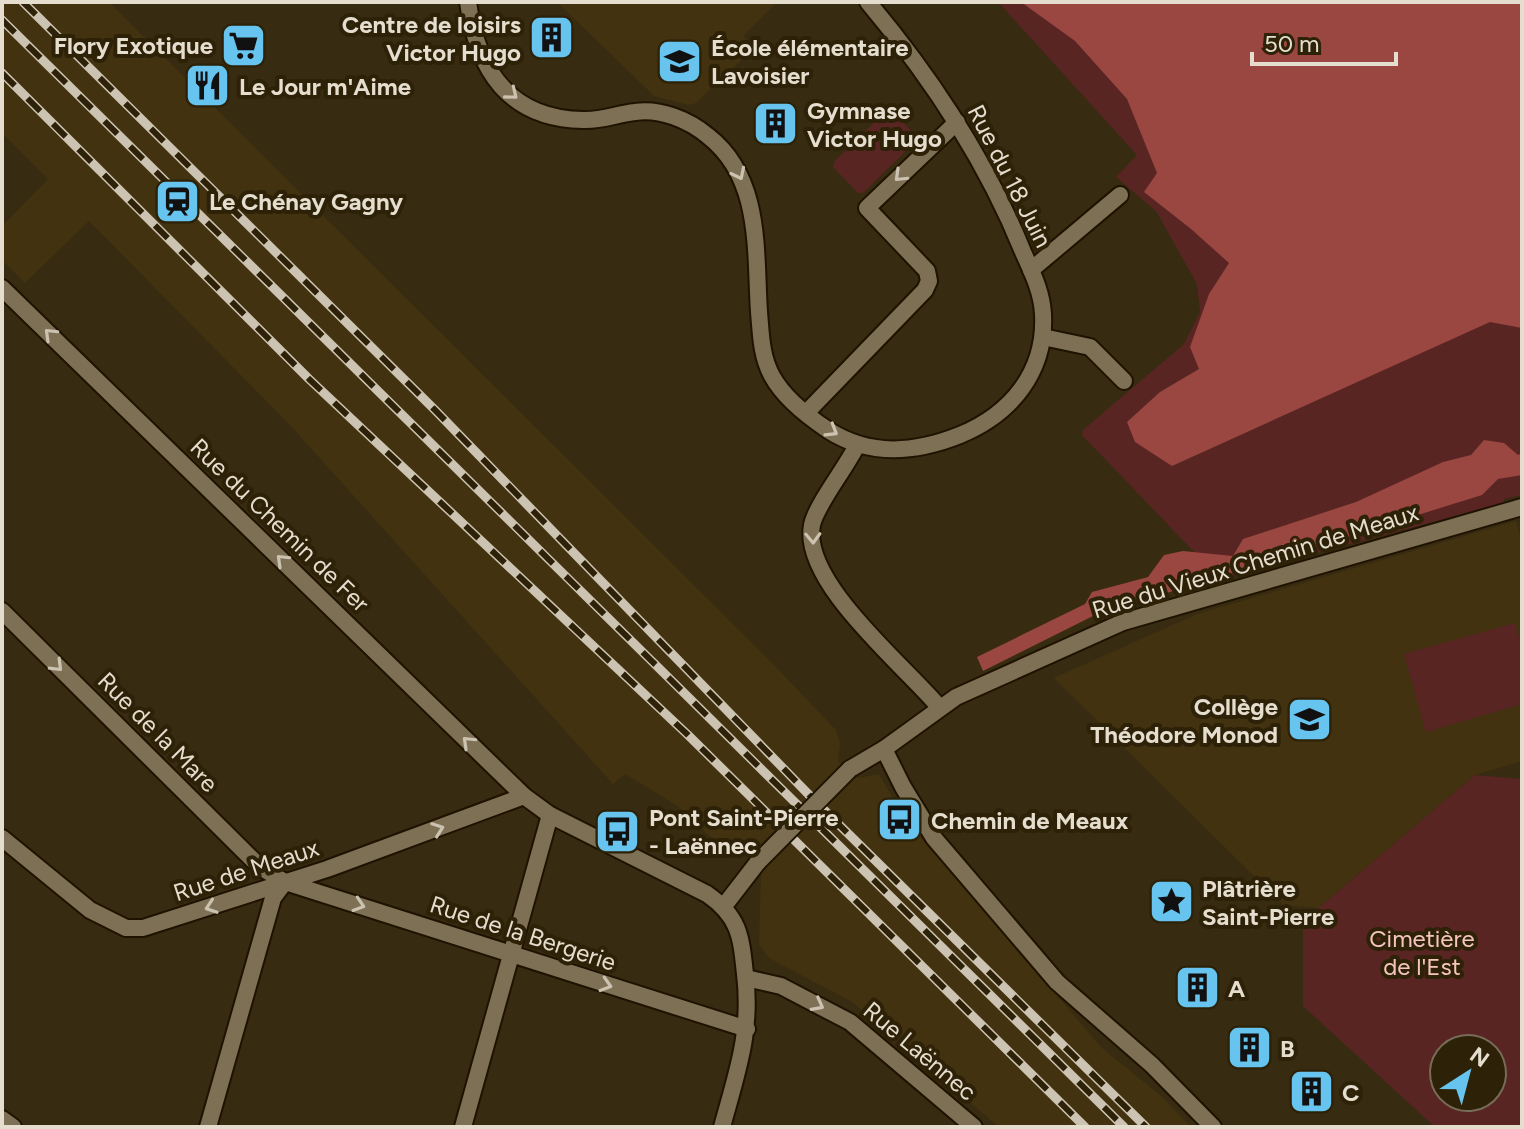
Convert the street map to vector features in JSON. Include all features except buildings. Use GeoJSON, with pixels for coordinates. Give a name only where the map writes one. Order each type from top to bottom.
{"type":"FeatureCollection","features":[{"type":"Feature","properties":{"kind":"street","name":"Rue du 18 Juin"},"geometry":{"type":"LineString","coordinates":[[468,2],[472,30],[483,63],[504,90],[530,109],[558,118],[585,121],[638,111],[660,112],[695,126],[731,158],[751,204],[764,358],[773,378],[806,413],[830,431],[857,445],[877,450],[911,449],[977,428],[1011,404],[1029,377],[1043,337],[1041,298],[1011,220],[957,122],[910,52],[868,2]]}},
{"type":"Feature","properties":{"kind":"street"},"geometry":{"type":"LineString","coordinates":[[806,413],[925,290],[929,281],[927,271],[867,208],[957,122]]}},
{"type":"Feature","properties":{"kind":"street"},"geometry":{"type":"LineString","coordinates":[[1031,270],[1120,195]]}},
{"type":"Feature","properties":{"kind":"street","name":"Rue du Chemin de Fer"},"geometry":{"type":"LineString","coordinates":[[2,288],[524,796]]}},
{"type":"Feature","properties":{"kind":"street"},"geometry":{"type":"LineString","coordinates":[[1043,337],[1090,347],[1124,381]]}},
{"type":"Feature","properties":{"kind":"street"},"geometry":{"type":"LineString","coordinates":[[857,445],[812,522],[813,553],[848,609],[939,707]]}},
{"type":"Feature","properties":{"kind":"street","name":"Rue du Vieux Chemin de Meaux"},"geometry":{"type":"LineString","coordinates":[[724,906],[758,862],[850,769],[884,749],[939,707],[1123,622],[1521,510]]}},
{"type":"Feature","properties":{"kind":"street","name":"Rue de la Mare"},"geometry":{"type":"LineString","coordinates":[[2,611],[260,867],[285,882]]}},
{"type":"Feature","properties":{"kind":"street"},"geometry":{"type":"LineString","coordinates":[[884,749],[934,838],[1057,982],[1152,1065],[1213,1127]]}},
{"type":"Feature","properties":{"kind":"street"},"geometry":{"type":"LineString","coordinates":[[524,796],[550,815],[707,894],[724,906],[742,936],[749,997],[747,1029],[722,1127]]}},
{"type":"Feature","properties":{"kind":"street","name":"Rue de Meaux"},"geometry":{"type":"LineString","coordinates":[[2,838],[90,910],[126,928],[160,924],[369,854],[524,796]]}},
{"type":"Feature","properties":{"kind":"street"},"geometry":{"type":"LineString","coordinates":[[463,1127],[550,815]]}},
{"type":"Feature","properties":{"kind":"street"},"geometry":{"type":"LineString","coordinates":[[208,1127],[273,898],[285,882]]}},
{"type":"Feature","properties":{"kind":"street","name":"Rue de la Bergerie"},"geometry":{"type":"LineString","coordinates":[[285,882],[747,1029]]}},
{"type":"Feature","properties":{"kind":"street","name":"Rue Laënnec"},"geometry":{"type":"LineString","coordinates":[[746,978],[781,986],[850,1022],[974,1127]]}},
{"type":"Feature","properties":{"kind":"street"},"geometry":{"type":"LineString","coordinates":[[2,1119],[13,1127]]}},
{"type":"Feature","properties":{"kind":"shaded area"},"geometry":{"type":"Polygon","coordinates":[[[2,2],[109,2],[773,664],[836,730],[840,744],[838,761],[858,778],[879,774],[905,819],[1102,1048],[1160,1095],[1191,1127],[999,1127],[852,1002],[769,958],[759,945],[761,875],[753,851],[729,854],[676,805],[625,774],[613,784],[289,424],[89,221],[25,283],[2,260],[2,226],[48,179],[2,133],[2,2]]]}},
{"type":"Feature","properties":{"kind":"shaded area","name":"École élémentaire Lavoisier"},"geometry":{"type":"Polygon","coordinates":[[[557,2],[777,2],[743,36],[754,48],[696,103],[688,105],[654,96],[557,2]]]}},
{"type":"Feature","properties":{"kind":"shaded area"},"geometry":{"type":"Polygon","coordinates":[[[1021,2],[1522,2],[1522,328],[1490,322],[1172,466],[1135,442],[1127,422],[1160,392],[1199,369],[1190,347],[1209,294],[1229,263],[1144,192],[1157,173],[1127,99],[1075,41],[1021,2]]]}},
{"type":"Feature","properties":{"kind":"shaded area"},"geometry":{"type":"Polygon","coordinates":[[[1484,440],[1504,443],[1518,455],[1522,453],[1522,475],[1498,479],[1482,495],[1093,616],[983,671],[977,657],[1085,604],[1092,592],[1148,577],[1164,555],[1183,551],[1233,556],[1243,539],[1356,502],[1443,462],[1471,455],[1484,440]]]}},
{"type":"Feature","properties":{"kind":"shaded area","name":"Collège Théodore Monod"},"geometry":{"type":"Polygon","coordinates":[[[1516,521],[1522,542],[1522,761],[1475,775],[1318,908],[1283,905],[1054,678],[1197,614],[1516,521]]]}},
{"type":"Feature","properties":{"kind":"green space"},"geometry":{"type":"Polygon","coordinates":[[[998,2],[1522,2],[1522,495],[1504,499],[1504,503],[1220,579],[1082,435],[1083,430],[1184,344],[1200,312],[1197,284],[1156,211],[1116,177],[1137,155],[998,2]]]}},
{"type":"Feature","properties":{"kind":"green space"},"geometry":{"type":"Polygon","coordinates":[[[891,110],[916,136],[916,141],[863,193],[858,193],[833,167],[834,162],[886,111],[891,110]]]}},
{"type":"Feature","properties":{"kind":"green space"},"geometry":{"type":"Polygon","coordinates":[[[1515,623],[1522,647],[1522,704],[1426,732],[1404,654],[1515,623]]]}},
{"type":"Feature","properties":{"kind":"green space","name":"Cimetière de l'Est"},"geometry":{"type":"Polygon","coordinates":[[[1475,775],[1522,779],[1522,1127],[1435,1127],[1303,1006],[1303,921],[1475,775]]]}},
{"type":"Feature","properties":{"kind":"railway"},"geometry":{"type":"LineString","coordinates":[[23,2],[434,409],[815,801],[1146,1127]]}},
{"type":"Feature","properties":{"kind":"railway"},"geometry":{"type":"LineString","coordinates":[[2,20],[1124,1127]]}},
{"type":"Feature","properties":{"kind":"railway"},"geometry":{"type":"LineString","coordinates":[[2,73],[309,379],[688,735],[1085,1127]]}},
{"type":"Feature","properties":{"kind":"place","name":"Centre de loisirs Victor Hugo"},"geometry":{"type":"Point","coordinates":[552,38]}},
{"type":"Feature","properties":{"kind":"place","name":"Flory Exotique"},"geometry":{"type":"Point","coordinates":[244,45]}},
{"type":"Feature","properties":{"kind":"place","name":"École élémentaire Lavoisier"},"geometry":{"type":"Point","coordinates":[680,61]}},
{"type":"Feature","properties":{"kind":"place","name":"Le Jour m'Aime"},"geometry":{"type":"Point","coordinates":[208,86]}},
{"type":"Feature","properties":{"kind":"place","name":"Gymnase Victor Hugo"},"geometry":{"type":"Point","coordinates":[776,124]}},
{"type":"Feature","properties":{"kind":"place","name":"Le Chénay Gagny"},"geometry":{"type":"Point","coordinates":[178,201]}},
{"type":"Feature","properties":{"kind":"place","name":"Collège Théodore Monod"},"geometry":{"type":"Point","coordinates":[1309,720]}},
{"type":"Feature","properties":{"kind":"place","name":"Chemin de Meaux"},"geometry":{"type":"Point","coordinates":[900,820]}},
{"type":"Feature","properties":{"kind":"place","name":"Pont Saint-Pierre - Laënnec"},"geometry":{"type":"Point","coordinates":[618,831]}},
{"type":"Feature","properties":{"kind":"place","name":"Plâtrière Saint-Pierre"},"geometry":{"type":"Point","coordinates":[1171,902]}},
{"type":"Feature","properties":{"kind":"place","name":"A"},"geometry":{"type":"Point","coordinates":[1197,988]}},
{"type":"Feature","properties":{"kind":"place","name":"B"},"geometry":{"type":"Point","coordinates":[1249,1048]}},
{"type":"Feature","properties":{"kind":"place","name":"C"},"geometry":{"type":"Point","coordinates":[1311,1092]}}]}
